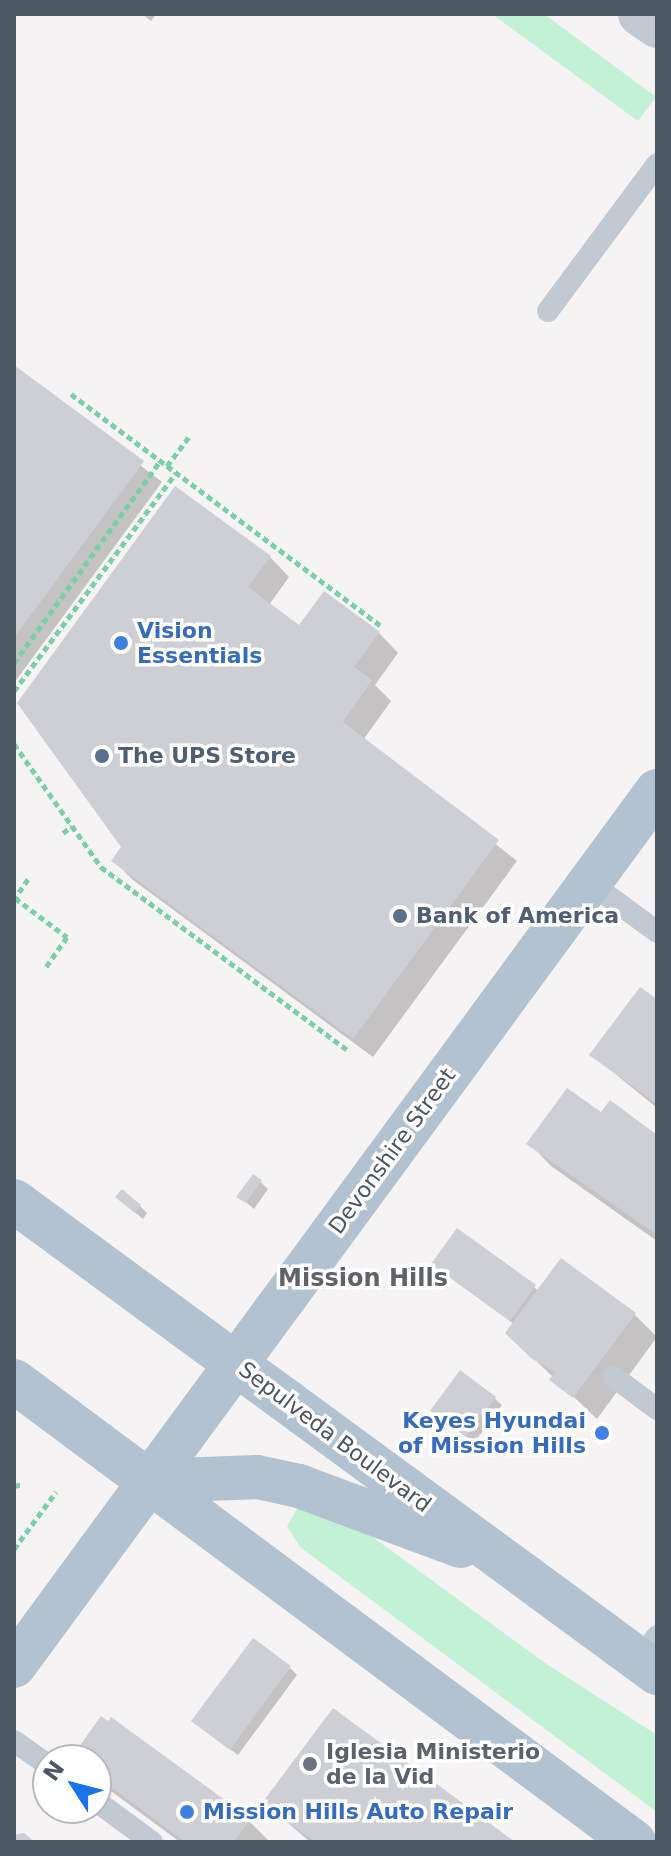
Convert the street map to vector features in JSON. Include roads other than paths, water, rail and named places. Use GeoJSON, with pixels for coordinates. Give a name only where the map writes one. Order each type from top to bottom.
{"type":"FeatureCollection","features":[{"type":"Feature","properties":{"kind":"main road","name":"Devonshire Street"},"geometry":{"type":"LineString","coordinates":[[14,1666],[657,791]]}},
{"type":"Feature","properties":{"kind":"main road","name":"Sepulveda Boulevard"},"geometry":{"type":"LineString","coordinates":[[14,1201],[496,1558],[651,1656]]}},
{"type":"Feature","properties":{"kind":"main road"},"geometry":{"type":"LineString","coordinates":[[14,1381],[634,1842]]}},
{"type":"Feature","properties":{"kind":"main road"},"geometry":{"type":"LineString","coordinates":[[150,1481],[257,1477],[299,1486],[496,1558]]}},
{"type":"Feature","properties":{"kind":"street"},"geometry":{"type":"LineString","coordinates":[[640,14],[657,26]]}},
{"type":"Feature","properties":{"kind":"lane"},"geometry":{"type":"LineString","coordinates":[[548,311],[657,164]]}},
{"type":"Feature","properties":{"kind":"lane"},"geometry":{"type":"LineString","coordinates":[[589,882],[657,932]]}},
{"type":"Feature","properties":{"kind":"lane"},"geometry":{"type":"LineString","coordinates":[[614,1377],[657,1409]]}},
{"type":"Feature","properties":{"kind":"lane"},"geometry":{"type":"LineString","coordinates":[[14,1741],[32,1754]]}},
{"type":"Feature","properties":{"kind":"lane"},"geometry":{"type":"LineString","coordinates":[[112,1813],[152,1842]]}},
{"type":"Feature","properties":{"kind":"place","name":"Vision Essentials"},"geometry":{"type":"Point","coordinates":[121,643]}},
{"type":"Feature","properties":{"kind":"place","name":"The UPS Store"},"geometry":{"type":"Point","coordinates":[102,756]}},
{"type":"Feature","properties":{"kind":"place","name":"Bank of America"},"geometry":{"type":"Point","coordinates":[400,916]}},
{"type":"Feature","properties":{"kind":"place","name":"Keyes Hyundai of Mission Hills"},"geometry":{"type":"Point","coordinates":[602,1433]}},
{"type":"Feature","properties":{"kind":"place","name":"Iglesia Ministerio de la Vid"},"geometry":{"type":"Point","coordinates":[310,1764]}},
{"type":"Feature","properties":{"kind":"place","name":"Mission Hills Auto Repair"},"geometry":{"type":"Point","coordinates":[187,1812]}},
{"type":"Feature","properties":{"kind":"district","name":"Mission Hills"},"geometry":{"type":"Point","coordinates":[363,1279]}}]}
